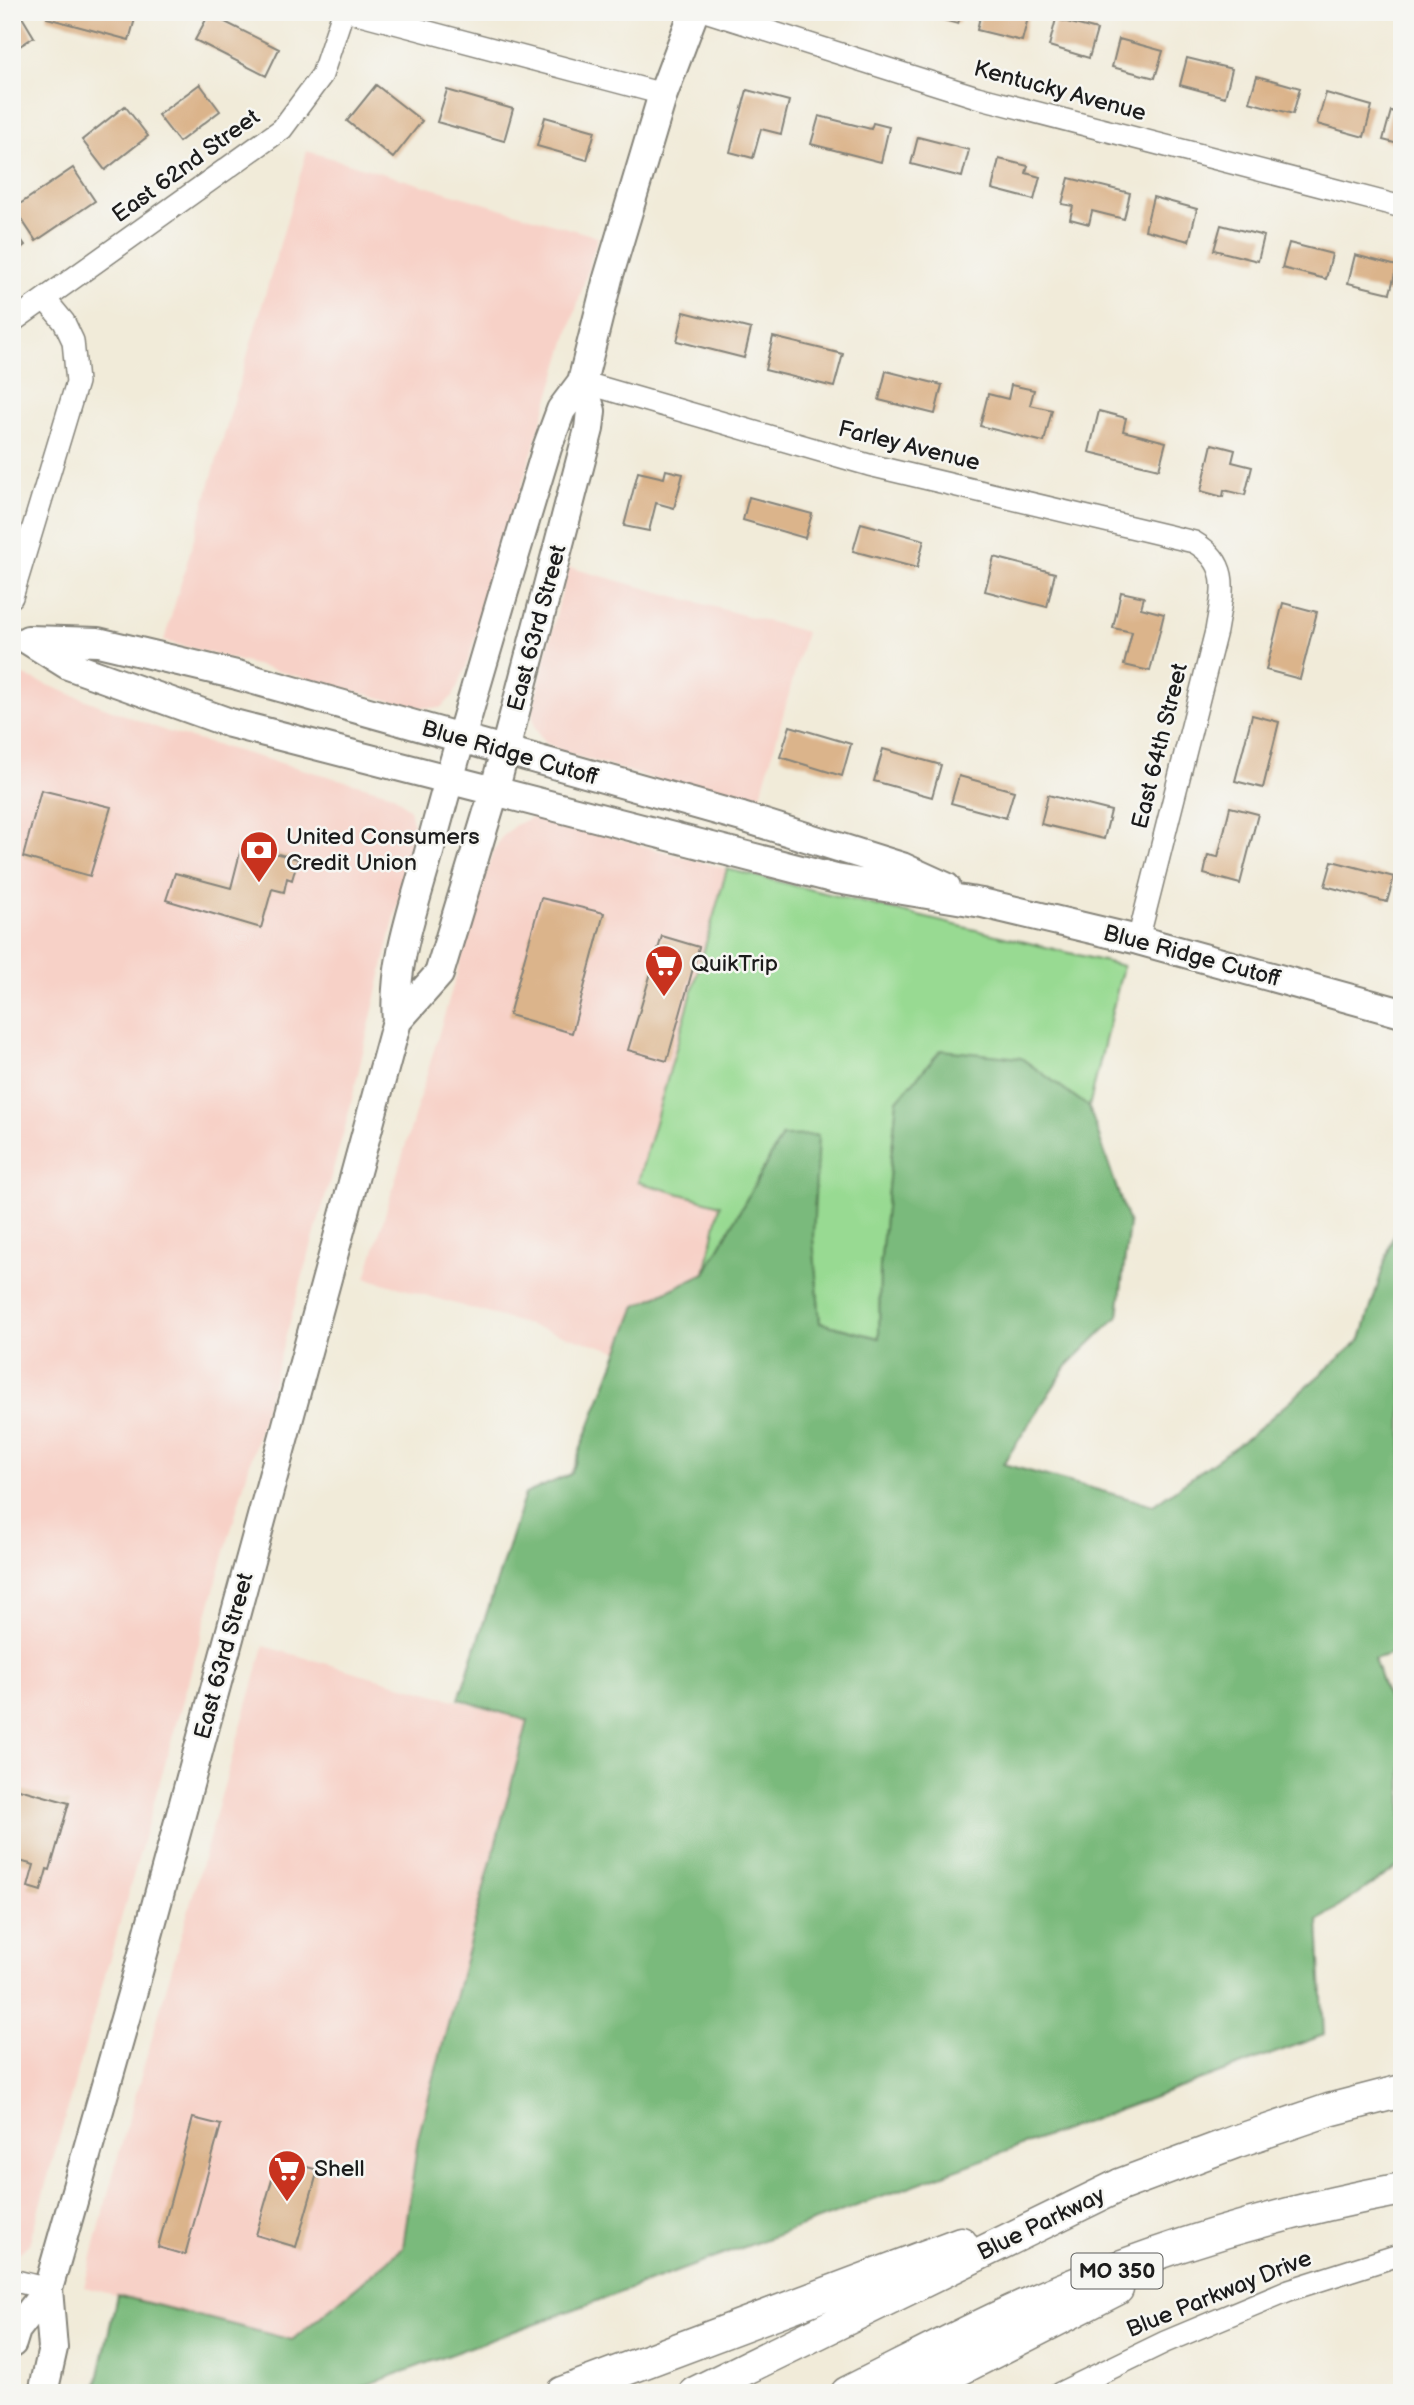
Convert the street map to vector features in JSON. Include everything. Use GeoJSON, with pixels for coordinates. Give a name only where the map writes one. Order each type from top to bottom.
{"type":"FeatureCollection","features":[{"type":"Feature","properties":{"kind":"highway","name":"Blue Parkway"},"geometry":{"type":"LineString","coordinates":[[695,2393],[1120,2185],[1235,2141],[1329,2110],[1402,2091]]}},
{"type":"Feature","properties":{"kind":"highway"},"geometry":{"type":"LineString","coordinates":[[562,2393],[1120,2185]]}},
{"type":"Feature","properties":{"kind":"highway","name":"MO 350"},"geometry":{"type":"LineString","coordinates":[[847,2393],[1024,2306],[1206,2239],[1318,2205],[1402,2189]]}},
{"type":"Feature","properties":{"kind":"highway"},"geometry":{"type":"LineString","coordinates":[[913,2393],[1100,2299],[1206,2239]]}},
{"type":"Feature","properties":{"kind":"main road","name":"East 63rd Street"},"geometry":{"type":"LineString","coordinates":[[44,2393],[53,2348],[48,2289],[132,1994],[397,1021],[395,998],[400,963],[449,780],[547,448],[561,410],[582,382],[608,278],[663,94],[694,12]]}},
{"type":"Feature","properties":{"kind":"main road","name":"East 63rd Street"},"geometry":{"type":"LineString","coordinates":[[397,1021],[439,974],[494,792],[589,429],[591,411],[582,382]]}},
{"type":"Feature","properties":{"kind":"main road","name":"Blue Ridge Cutoff"},"geometry":{"type":"LineString","coordinates":[[20,638],[98,642],[226,673],[742,817],[902,867],[982,903]]}},
{"type":"Feature","properties":{"kind":"main road","name":"Blue Ridge Cutoff"},"geometry":{"type":"LineString","coordinates":[[20,638],[68,665],[230,723],[836,879],[982,903],[1138,940],[1402,1013]]}},
{"type":"Feature","properties":{"kind":"main road","name":"East 63rd Street"},"geometry":{"type":"LineString","coordinates":[[12,2343],[16,2330],[48,2289]]}},
{"type":"Feature","properties":{"kind":"street","name":"East 62nd Street"},"geometry":{"type":"LineString","coordinates":[[12,323],[282,129],[322,75],[343,12]]}},
{"type":"Feature","properties":{"kind":"street"},"geometry":{"type":"LineString","coordinates":[[353,12],[663,94]]}},
{"type":"Feature","properties":{"kind":"street","name":"Kentucky Avenue"},"geometry":{"type":"LineString","coordinates":[[708,12],[977,97],[1402,207]]}},
{"type":"Feature","properties":{"kind":"street"},"geometry":{"type":"LineString","coordinates":[[12,597],[78,382],[73,341],[64,322],[45,299]]}},
{"type":"Feature","properties":{"kind":"street","name":"Farley Avenue"},"geometry":{"type":"LineString","coordinates":[[582,382],[869,464],[1194,542],[1209,551],[1218,564]]}},
{"type":"Feature","properties":{"kind":"street","name":"East 64th Street"},"geometry":{"type":"LineString","coordinates":[[1138,940],[1216,631],[1223,583],[1218,564]]}},
{"type":"Feature","properties":{"kind":"street","name":"Blue Parkway Drive"},"geometry":{"type":"LineString","coordinates":[[1060,2393],[1165,2342],[1289,2290],[1402,2253]]}},
{"type":"Feature","properties":{"kind":"street"},"geometry":{"type":"LineString","coordinates":[[12,2280],[48,2289]]}},
{"type":"Feature","properties":{"kind":"shaded area"},"geometry":{"type":"Polygon","coordinates":[[[307,151],[598,237],[466,668],[453,696],[440,708],[415,707],[164,641],[307,151]]]}},
{"type":"Feature","properties":{"kind":"shaded area"},"geometry":{"type":"Polygon","coordinates":[[[568,567],[806,632],[757,809],[565,753],[544,742],[535,728],[532,712],[568,567]]]}},
{"type":"Feature","properties":{"kind":"shaded area"},"geometry":{"type":"Polygon","coordinates":[[[12,671],[168,732],[393,794],[410,810],[415,831],[347,1120],[29,2244],[12,2259],[12,671]]]}},
{"type":"Feature","properties":{"kind":"shaded area"},"geometry":{"type":"Polygon","coordinates":[[[534,816],[727,869],[638,1181],[720,1205],[705,1273],[636,1306],[618,1351],[366,1278],[493,852],[501,838],[515,825],[534,816]]]}},
{"type":"Feature","properties":{"kind":"shaded area"},"geometry":{"type":"Polygon","coordinates":[[[264,1646],[528,1721],[418,2138],[403,2248],[292,2340],[84,2287],[115,2167],[264,1646]]]}},
{"type":"Feature","properties":{"kind":"green space"},"geometry":{"type":"Polygon","coordinates":[[[727,869],[1123,966],[1089,1107],[1021,1058],[897,1100],[880,1267],[879,1338],[820,1323],[813,1238],[782,1136],[705,1273],[720,1205],[638,1182],[727,869]]]}},
{"type":"Feature","properties":{"kind":"green space"},"geometry":{"type":"Polygon","coordinates":[[[941,1050],[1021,1058],[1089,1107],[1129,1224],[1118,1316],[1067,1366],[1003,1464],[1153,1505],[1250,1436],[1361,1339],[1402,1207],[1402,1650],[1374,1659],[1402,1741],[1402,1864],[1318,1921],[1324,2035],[345,2393],[95,2393],[117,2295],[292,2340],[403,2248],[418,2138],[528,1721],[459,1699],[525,1494],[571,1474],[636,1306],[705,1273],[782,1136],[818,1135],[813,1238],[820,1323],[879,1338],[880,1267],[897,1100],[941,1050]]]}},
{"type":"Feature","properties":{"kind":"building"},"geometry":{"type":"Polygon","coordinates":[[[19,12],[34,37],[12,51],[12,14],[19,12]]]}},
{"type":"Feature","properties":{"kind":"building"},"geometry":{"type":"Polygon","coordinates":[[[48,12],[137,12],[129,40],[47,18],[48,12]]]}},
{"type":"Feature","properties":{"kind":"building"},"geometry":{"type":"Polygon","coordinates":[[[916,12],[961,12],[958,24],[916,12]]]}},
{"type":"Feature","properties":{"kind":"building"},"geometry":{"type":"Polygon","coordinates":[[[981,12],[1029,14],[1022,41],[977,30],[981,12]]]}},
{"type":"Feature","properties":{"kind":"building"},"geometry":{"type":"Polygon","coordinates":[[[209,14],[279,49],[266,76],[195,40],[209,14]]]}},
{"type":"Feature","properties":{"kind":"building"},"geometry":{"type":"Polygon","coordinates":[[[1056,19],[1097,30],[1089,58],[1049,46],[1056,19]]]}},
{"type":"Feature","properties":{"kind":"building"},"geometry":{"type":"Polygon","coordinates":[[[1119,39],[1163,51],[1155,78],[1112,67],[1119,39]]]}},
{"type":"Feature","properties":{"kind":"building"},"geometry":{"type":"Polygon","coordinates":[[[1187,58],[1232,69],[1225,97],[1180,85],[1187,58]]]}},
{"type":"Feature","properties":{"kind":"building"},"geometry":{"type":"Polygon","coordinates":[[[1257,76],[1300,88],[1293,114],[1249,102],[1257,76]]]}},
{"type":"Feature","properties":{"kind":"building"},"geometry":{"type":"Polygon","coordinates":[[[200,84],[220,111],[179,142],[158,115],[200,84]]]}},
{"type":"Feature","properties":{"kind":"building"},"geometry":{"type":"Polygon","coordinates":[[[376,85],[422,121],[393,158],[347,121],[376,85]]]}},
{"type":"Feature","properties":{"kind":"building"},"geometry":{"type":"Polygon","coordinates":[[[447,90],[513,109],[504,141],[437,122],[447,90]]]}},
{"type":"Feature","properties":{"kind":"building"},"geometry":{"type":"Polygon","coordinates":[[[747,90],[789,101],[781,134],[761,129],[753,158],[730,152],[747,90]]]}},
{"type":"Feature","properties":{"kind":"building"},"geometry":{"type":"Polygon","coordinates":[[[1326,93],[1372,106],[1364,137],[1317,124],[1326,93]]]}},
{"type":"Feature","properties":{"kind":"building"},"geometry":{"type":"Polygon","coordinates":[[[125,106],[148,136],[105,170],[82,140],[125,106]]]}},
{"type":"Feature","properties":{"kind":"building"},"geometry":{"type":"Polygon","coordinates":[[[1391,111],[1402,114],[1402,145],[1383,140],[1391,111]]]}},
{"type":"Feature","properties":{"kind":"building"},"geometry":{"type":"Polygon","coordinates":[[[819,116],[871,129],[873,123],[889,127],[881,162],[811,144],[819,116]]]}},
{"type":"Feature","properties":{"kind":"building"},"geometry":{"type":"Polygon","coordinates":[[[545,117],[595,131],[587,160],[537,146],[545,117]]]}},
{"type":"Feature","properties":{"kind":"building"},"geometry":{"type":"Polygon","coordinates":[[[918,137],[969,150],[962,177],[911,164],[918,137]]]}},
{"type":"Feature","properties":{"kind":"building"},"geometry":{"type":"Polygon","coordinates":[[[999,159],[1028,166],[1026,173],[1040,177],[1034,200],[992,189],[999,159]]]}},
{"type":"Feature","properties":{"kind":"building"},"geometry":{"type":"Polygon","coordinates":[[[73,168],[95,201],[36,241],[14,208],[73,168]]]}},
{"type":"Feature","properties":{"kind":"building"},"geometry":{"type":"Polygon","coordinates":[[[1069,178],[1130,193],[1124,219],[1092,211],[1089,224],[1070,219],[1073,206],[1062,204],[1069,178]]]}},
{"type":"Feature","properties":{"kind":"building"},"geometry":{"type":"Polygon","coordinates":[[[1153,197],[1197,209],[1189,241],[1145,230],[1153,197]]]}},
{"type":"Feature","properties":{"kind":"building"},"geometry":{"type":"Polygon","coordinates":[[[1221,225],[1264,236],[1258,261],[1214,250],[1221,225]]]}},
{"type":"Feature","properties":{"kind":"building"},"geometry":{"type":"Polygon","coordinates":[[[12,227],[25,245],[12,255],[12,227]]]}},
{"type":"Feature","properties":{"kind":"building"},"geometry":{"type":"Polygon","coordinates":[[[1289,243],[1332,254],[1326,279],[1282,268],[1289,243]]]}},
{"type":"Feature","properties":{"kind":"building"},"geometry":{"type":"Polygon","coordinates":[[[1355,255],[1397,266],[1390,293],[1348,283],[1355,255]]]}},
{"type":"Feature","properties":{"kind":"building"},"geometry":{"type":"Polygon","coordinates":[[[684,312],[751,329],[744,358],[677,341],[684,312]]]}},
{"type":"Feature","properties":{"kind":"building"},"geometry":{"type":"Polygon","coordinates":[[[773,337],[843,354],[834,387],[765,370],[773,337]]]}},
{"type":"Feature","properties":{"kind":"building"},"geometry":{"type":"Polygon","coordinates":[[[886,371],[942,385],[935,414],[879,400],[886,371]]]}},
{"type":"Feature","properties":{"kind":"building"},"geometry":{"type":"Polygon","coordinates":[[[1011,385],[1034,390],[1030,405],[1052,410],[1044,442],[980,426],[988,394],[1008,399],[1011,385]]]}},
{"type":"Feature","properties":{"kind":"building"},"geometry":{"type":"Polygon","coordinates":[[[1099,411],[1126,418],[1123,431],[1166,442],[1159,469],[1089,452],[1099,411]]]}},
{"type":"Feature","properties":{"kind":"building"},"geometry":{"type":"Polygon","coordinates":[[[1212,444],[1235,450],[1232,462],[1252,467],[1245,495],[1224,490],[1223,497],[1201,491],[1212,444]]]}},
{"type":"Feature","properties":{"kind":"building"},"geometry":{"type":"Polygon","coordinates":[[[666,470],[683,474],[674,508],[656,503],[649,531],[624,526],[638,472],[664,478],[666,470]]]}},
{"type":"Feature","properties":{"kind":"building"},"geometry":{"type":"Polygon","coordinates":[[[749,497],[812,514],[805,538],[743,520],[749,497]]]}},
{"type":"Feature","properties":{"kind":"building"},"geometry":{"type":"Polygon","coordinates":[[[861,523],[924,540],[917,568],[853,551],[861,523]]]}},
{"type":"Feature","properties":{"kind":"building"},"geometry":{"type":"Polygon","coordinates":[[[994,557],[1055,573],[1047,607],[985,591],[994,557]]]}},
{"type":"Feature","properties":{"kind":"building"},"geometry":{"type":"Polygon","coordinates":[[[1121,592],[1144,597],[1141,608],[1164,614],[1150,671],[1124,665],[1132,632],[1113,628],[1121,592]]]}},
{"type":"Feature","properties":{"kind":"building"},"geometry":{"type":"Polygon","coordinates":[[[1283,603],[1317,612],[1300,679],[1266,670],[1283,603]]]}},
{"type":"Feature","properties":{"kind":"building"},"geometry":{"type":"Polygon","coordinates":[[[1252,715],[1279,722],[1263,788],[1235,781],[1252,715]]]}},
{"type":"Feature","properties":{"kind":"building"},"geometry":{"type":"Polygon","coordinates":[[[790,726],[851,744],[842,776],[780,757],[790,726]]]}},
{"type":"Feature","properties":{"kind":"building"},"geometry":{"type":"Polygon","coordinates":[[[883,749],[941,765],[932,797],[874,781],[883,749]]]}},
{"type":"Feature","properties":{"kind":"building"},"geometry":{"type":"Polygon","coordinates":[[[959,776],[1014,791],[1006,818],[951,803],[959,776]]]}},
{"type":"Feature","properties":{"kind":"building"},"geometry":{"type":"Polygon","coordinates":[[[41,790],[111,807],[90,876],[23,857],[41,790]]]}},
{"type":"Feature","properties":{"kind":"building"},"geometry":{"type":"Polygon","coordinates":[[[1048,795],[1111,811],[1104,839],[1041,824],[1048,795]]]}},
{"type":"Feature","properties":{"kind":"building"},"geometry":{"type":"Polygon","coordinates":[[[1230,807],[1258,814],[1240,884],[1204,874],[1208,855],[1218,857],[1230,807]]]}},
{"type":"Feature","properties":{"kind":"building","name":"United Consumers Credit Union"},"geometry":{"type":"Polygon","coordinates":[[[242,845],[298,859],[292,880],[287,878],[284,892],[272,889],[261,928],[166,900],[175,873],[231,888],[242,845]]]}},
{"type":"Feature","properties":{"kind":"building"},"geometry":{"type":"Polygon","coordinates":[[[1332,861],[1394,877],[1387,902],[1325,886],[1332,861]]]}},
{"type":"Feature","properties":{"kind":"building"},"geometry":{"type":"Polygon","coordinates":[[[541,898],[604,913],[572,1033],[509,1015],[541,898]]]}},
{"type":"Feature","properties":{"kind":"building","name":"QuikTrip"},"geometry":{"type":"Polygon","coordinates":[[[662,936],[699,947],[667,1061],[628,1050],[662,936]]]}},
{"type":"Feature","properties":{"kind":"building"},"geometry":{"type":"Polygon","coordinates":[[[12,1787],[69,1803],[50,1870],[47,1869],[41,1891],[28,1887],[34,1865],[12,1859],[12,1787]]]}},
{"type":"Feature","properties":{"kind":"building"},"geometry":{"type":"Polygon","coordinates":[[[193,2118],[221,2125],[185,2255],[158,2247],[193,2118]]]}},
{"type":"Feature","properties":{"kind":"building","name":"Shell"},"geometry":{"type":"Polygon","coordinates":[[[278,2159],[318,2170],[296,2247],[256,2235],[278,2159]]]}},
{"type":"Feature","properties":{"kind":"place","name":"United Consumers Credit Union"},"geometry":{"type":"Point","coordinates":[259,884]}},
{"type":"Feature","properties":{"kind":"place","name":"QuikTrip"},"geometry":{"type":"Point","coordinates":[664,998]}},
{"type":"Feature","properties":{"kind":"place","name":"Shell"},"geometry":{"type":"Point","coordinates":[287,2203]}}]}
